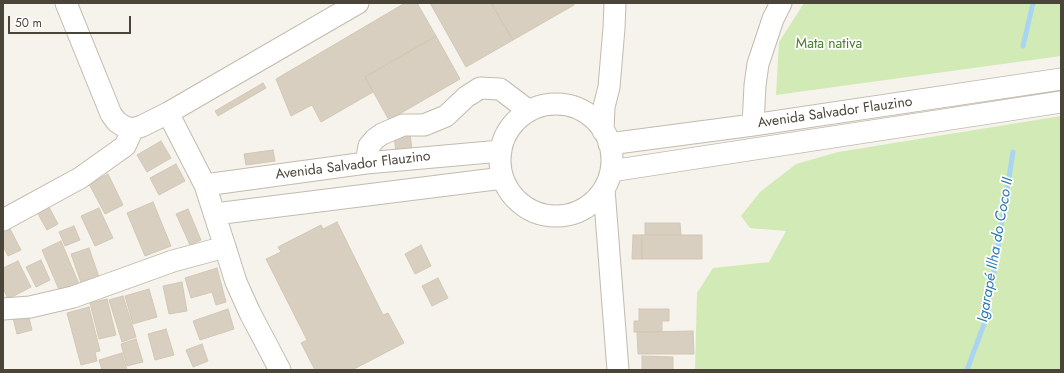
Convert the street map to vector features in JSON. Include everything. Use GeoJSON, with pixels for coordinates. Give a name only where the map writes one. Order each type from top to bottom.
{"type":"FeatureCollection","features":[{"type":"Feature","properties":{"kind":"street"},"geometry":{"type":"LineString","coordinates":[[66,3],[111,114],[117,122],[125,127],[134,129],[168,114],[358,3]]}},
{"type":"Feature","properties":{"kind":"street"},"geometry":{"type":"LineString","coordinates":[[615,3],[609,87],[604,107],[606,137],[612,157],[607,180],[618,370]]}},
{"type":"Feature","properties":{"kind":"street"},"geometry":{"type":"LineString","coordinates":[[753,125],[755,85],[758,64],[773,19],[781,3]]}},
{"type":"Feature","properties":{"kind":"street","name":"Avenida Salvador Flauzino"},"geometry":{"type":"LineString","coordinates":[[606,137],[753,125],[1061,79]]}},
{"type":"Feature","properties":{"kind":"street"},"geometry":{"type":"LineString","coordinates":[[366,163],[369,146],[375,138],[403,125],[424,125],[446,116],[466,97],[480,88],[500,89],[529,111]]}},
{"type":"Feature","properties":{"kind":"street","name":"Avenida Salvador Flauzino"},"geometry":{"type":"LineString","coordinates":[[607,180],[1061,102]]}},
{"type":"Feature","properties":{"kind":"street"},"geometry":{"type":"LineString","coordinates":[[606,137],[592,118],[578,109],[562,104],[545,105],[529,111],[516,121],[506,135],[501,151],[501,169],[503,178],[510,193],[521,204],[535,212],[550,216],[566,216],[581,211],[594,202],[607,180]]}},
{"type":"Feature","properties":{"kind":"street"},"geometry":{"type":"LineString","coordinates":[[168,114],[205,185],[236,282],[247,307],[280,370]]}},
{"type":"Feature","properties":{"kind":"street"},"geometry":{"type":"LineString","coordinates":[[3,220],[80,178],[125,146],[134,129]]}},
{"type":"Feature","properties":{"kind":"street","name":"Avenida Salvador Flauzino"},"geometry":{"type":"LineString","coordinates":[[205,185],[366,163],[501,151]]}},
{"type":"Feature","properties":{"kind":"street"},"geometry":{"type":"LineString","coordinates":[[215,214],[503,178]]}},
{"type":"Feature","properties":{"kind":"street"},"geometry":{"type":"LineString","coordinates":[[3,309],[30,307],[73,297],[173,261],[225,247]]}},
{"type":"Feature","properties":{"kind":"green space","name":"Mata nativa"},"geometry":{"type":"Polygon","coordinates":[[[804,3],[1061,3],[1061,56],[776,95],[779,42],[804,3]]]}},
{"type":"Feature","properties":{"kind":"green space"},"geometry":{"type":"Polygon","coordinates":[[[1061,116],[1061,370],[695,370],[697,293],[713,268],[769,262],[786,231],[750,228],[741,216],[760,192],[796,164],[838,152],[1061,116]]]}},
{"type":"Feature","properties":{"kind":"building"},"geometry":{"type":"Polygon","coordinates":[[[405,3],[417,3],[436,36],[365,77],[373,92],[321,122],[312,105],[291,116],[276,79],[405,3]]]}},
{"type":"Feature","properties":{"kind":"building"},"geometry":{"type":"Polygon","coordinates":[[[430,3],[491,3],[513,40],[466,67],[430,3]]]}},
{"type":"Feature","properties":{"kind":"building"},"geometry":{"type":"Polygon","coordinates":[[[491,3],[573,3],[574,5],[513,40],[491,3]]]}},
{"type":"Feature","properties":{"kind":"building"},"geometry":{"type":"Polygon","coordinates":[[[436,36],[460,79],[389,120],[365,77],[436,36]]]}},
{"type":"Feature","properties":{"kind":"building"},"geometry":{"type":"Polygon","coordinates":[[[263,83],[266,88],[218,116],[215,111],[263,83]]]}},
{"type":"Feature","properties":{"kind":"building"},"geometry":{"type":"Polygon","coordinates":[[[410,133],[412,151],[396,153],[394,135],[410,133]]]}},
{"type":"Feature","properties":{"kind":"building"},"geometry":{"type":"Polygon","coordinates":[[[161,141],[171,158],[147,172],[137,155],[161,141]]]}},
{"type":"Feature","properties":{"kind":"building"},"geometry":{"type":"Polygon","coordinates":[[[273,150],[275,161],[246,165],[244,154],[273,150]]]}},
{"type":"Feature","properties":{"kind":"building"},"geometry":{"type":"Polygon","coordinates":[[[176,164],[185,181],[159,195],[150,178],[176,164]]]}},
{"type":"Feature","properties":{"kind":"building"},"geometry":{"type":"Polygon","coordinates":[[[108,174],[123,205],[105,214],[89,184],[108,174]]]}},
{"type":"Feature","properties":{"kind":"building"},"geometry":{"type":"Polygon","coordinates":[[[153,202],[171,246],[145,256],[127,213],[153,202]]]}},
{"type":"Feature","properties":{"kind":"building"},"geometry":{"type":"Polygon","coordinates":[[[49,207],[58,224],[47,230],[38,214],[49,207]]]}},
{"type":"Feature","properties":{"kind":"building"},"geometry":{"type":"Polygon","coordinates":[[[99,208],[113,238],[95,246],[81,216],[99,208]]]}},
{"type":"Feature","properties":{"kind":"building"},"geometry":{"type":"Polygon","coordinates":[[[188,209],[201,240],[190,245],[176,214],[188,209]]]}},
{"type":"Feature","properties":{"kind":"building"},"geometry":{"type":"Polygon","coordinates":[[[337,222],[383,315],[388,313],[404,343],[352,370],[315,370],[301,343],[307,340],[266,259],[281,252],[278,247],[321,225],[323,229],[337,222]]]}},
{"type":"Feature","properties":{"kind":"building"},"geometry":{"type":"Polygon","coordinates":[[[645,223],[680,223],[681,235],[645,235],[645,223]]]}},
{"type":"Feature","properties":{"kind":"building"},"geometry":{"type":"Polygon","coordinates":[[[74,226],[80,240],[65,246],[59,232],[74,226]]]}},
{"type":"Feature","properties":{"kind":"building"},"geometry":{"type":"Polygon","coordinates":[[[9,227],[21,250],[8,256],[3,246],[3,230],[9,227]]]}},
{"type":"Feature","properties":{"kind":"building"},"geometry":{"type":"Polygon","coordinates":[[[633,235],[642,235],[642,259],[632,259],[633,235]]]}},
{"type":"Feature","properties":{"kind":"building"},"geometry":{"type":"Polygon","coordinates":[[[642,235],[702,235],[702,259],[642,259],[642,235]]]}},
{"type":"Feature","properties":{"kind":"building"},"geometry":{"type":"Polygon","coordinates":[[[61,241],[79,284],[60,292],[42,250],[61,241]]]}},
{"type":"Feature","properties":{"kind":"building"},"geometry":{"type":"Polygon","coordinates":[[[421,245],[431,266],[415,274],[405,254],[421,245]]]}},
{"type":"Feature","properties":{"kind":"building"},"geometry":{"type":"Polygon","coordinates":[[[89,248],[99,277],[81,283],[71,254],[89,248]]]}},
{"type":"Feature","properties":{"kind":"building"},"geometry":{"type":"Polygon","coordinates":[[[41,260],[50,280],[36,287],[26,267],[41,260]]]}},
{"type":"Feature","properties":{"kind":"building"},"geometry":{"type":"Polygon","coordinates":[[[18,261],[31,287],[8,299],[3,288],[3,268],[18,261]]]}},
{"type":"Feature","properties":{"kind":"building"},"geometry":{"type":"Polygon","coordinates":[[[217,268],[226,302],[216,305],[212,292],[191,298],[185,278],[217,268]]]}},
{"type":"Feature","properties":{"kind":"building"},"geometry":{"type":"Polygon","coordinates":[[[438,278],[448,298],[432,306],[422,286],[438,278]]]}},
{"type":"Feature","properties":{"kind":"building"},"geometry":{"type":"Polygon","coordinates":[[[182,282],[187,311],[169,314],[163,286],[182,282]]]}},
{"type":"Feature","properties":{"kind":"building"},"geometry":{"type":"Polygon","coordinates":[[[149,289],[157,317],[133,324],[125,296],[149,289]]]}},
{"type":"Feature","properties":{"kind":"building"},"geometry":{"type":"Polygon","coordinates":[[[123,296],[136,337],[122,342],[109,300],[123,296]]]}},
{"type":"Feature","properties":{"kind":"building"},"geometry":{"type":"Polygon","coordinates":[[[107,299],[116,335],[99,339],[90,303],[107,299]]]}},
{"type":"Feature","properties":{"kind":"building"},"geometry":{"type":"Polygon","coordinates":[[[89,307],[100,351],[95,352],[97,361],[81,365],[67,313],[89,307]]]}},
{"type":"Feature","properties":{"kind":"building"},"geometry":{"type":"Polygon","coordinates":[[[228,309],[234,329],[200,340],[193,321],[228,309]]]}},
{"type":"Feature","properties":{"kind":"building"},"geometry":{"type":"Polygon","coordinates":[[[639,309],[669,309],[669,321],[662,321],[662,332],[634,332],[634,321],[639,321],[639,309]]]}},
{"type":"Feature","properties":{"kind":"building"},"geometry":{"type":"Polygon","coordinates":[[[28,314],[32,330],[17,334],[13,318],[28,314]]]}},
{"type":"Feature","properties":{"kind":"building"},"geometry":{"type":"Polygon","coordinates":[[[166,329],[174,355],[155,360],[148,334],[166,329]]]}},
{"type":"Feature","properties":{"kind":"building"},"geometry":{"type":"Polygon","coordinates":[[[693,331],[694,354],[638,354],[637,332],[693,331]]]}},
{"type":"Feature","properties":{"kind":"building"},"geometry":{"type":"Polygon","coordinates":[[[136,339],[143,362],[127,366],[121,344],[136,339]]]}},
{"type":"Feature","properties":{"kind":"building"},"geometry":{"type":"Polygon","coordinates":[[[202,344],[208,361],[193,367],[186,350],[202,344]]]}},
{"type":"Feature","properties":{"kind":"building"},"geometry":{"type":"Polygon","coordinates":[[[122,353],[127,370],[102,370],[99,360],[122,353]]]}},
{"type":"Feature","properties":{"kind":"building"},"geometry":{"type":"Polygon","coordinates":[[[642,356],[673,357],[673,370],[642,370],[642,356]]]}},
{"type":"Feature","properties":{"kind":"waterway","name":"Igarapé Ilha do Coco II"},"geometry":{"type":"LineString","coordinates":[[1023,46],[1033,3]]}},
{"type":"Feature","properties":{"kind":"waterway","name":"Igarapé Ilha do Coco II"},"geometry":{"type":"LineString","coordinates":[[967,370],[987,316],[1013,152]]}}]}
